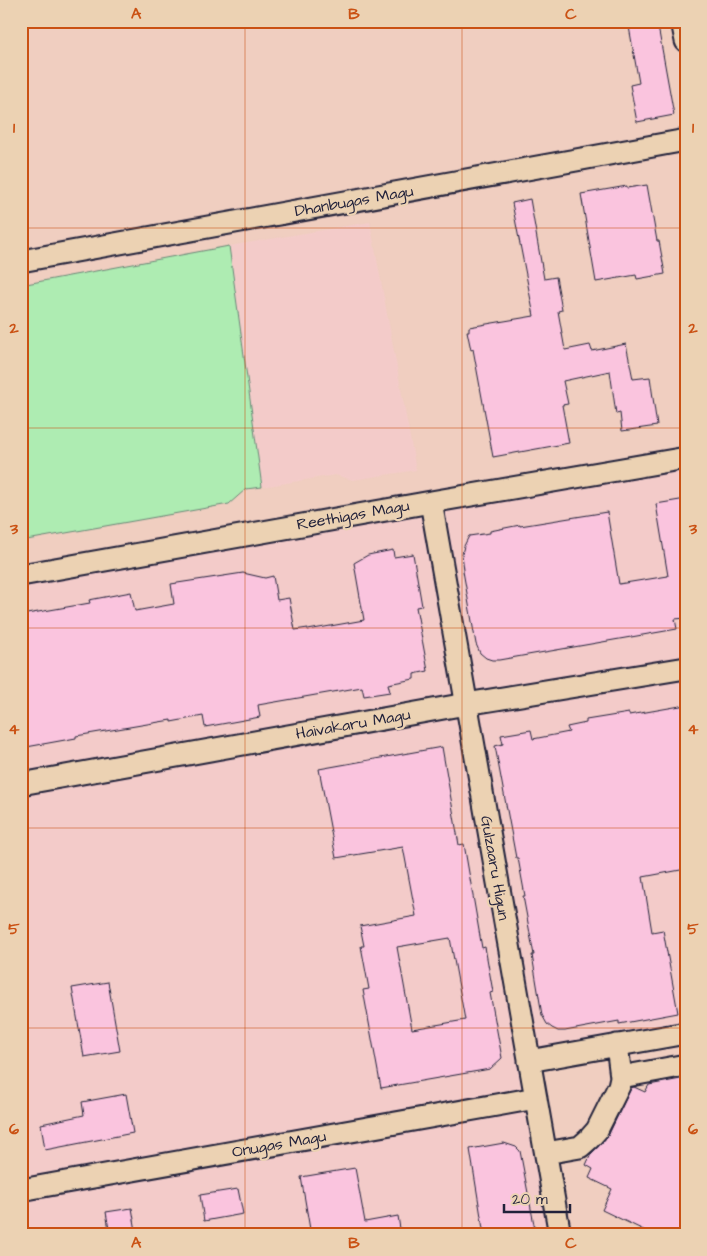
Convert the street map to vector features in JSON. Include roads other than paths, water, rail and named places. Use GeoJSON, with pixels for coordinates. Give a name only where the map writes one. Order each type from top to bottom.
{"type":"FeatureCollection","features":[{"type":"Feature","properties":{"kind":"street"},"geometry":{"type":"LineString","coordinates":[[682,21],[686,41]]}},
{"type":"Feature","properties":{"kind":"street","name":"Dhanbugas Magu"},"geometry":{"type":"LineString","coordinates":[[21,261],[686,140]]}},
{"type":"Feature","properties":{"kind":"street","name":"Reethigas Magu"},"geometry":{"type":"LineString","coordinates":[[21,575],[686,458]]}},
{"type":"Feature","properties":{"kind":"street","name":"Gulzaaru Higun"},"geometry":{"type":"LineString","coordinates":[[431,502],[560,1235]]}},
{"type":"Feature","properties":{"kind":"street","name":"Haivakaru Magu"},"geometry":{"type":"LineString","coordinates":[[21,784],[466,704],[686,668]]}},
{"type":"Feature","properties":{"kind":"street"},"geometry":{"type":"LineString","coordinates":[[529,1061],[686,1033]]}},
{"type":"Feature","properties":{"kind":"street"},"geometry":{"type":"LineString","coordinates":[[546,1153],[580,1147],[597,1130],[619,1086],[621,1077],[617,1045]]}},
{"type":"Feature","properties":{"kind":"street"},"geometry":{"type":"LineString","coordinates":[[621,1077],[686,1065]]}},
{"type":"Feature","properties":{"kind":"street","name":"Onugas Magu"},"geometry":{"type":"LineString","coordinates":[[21,1190],[536,1098]]}}]}
